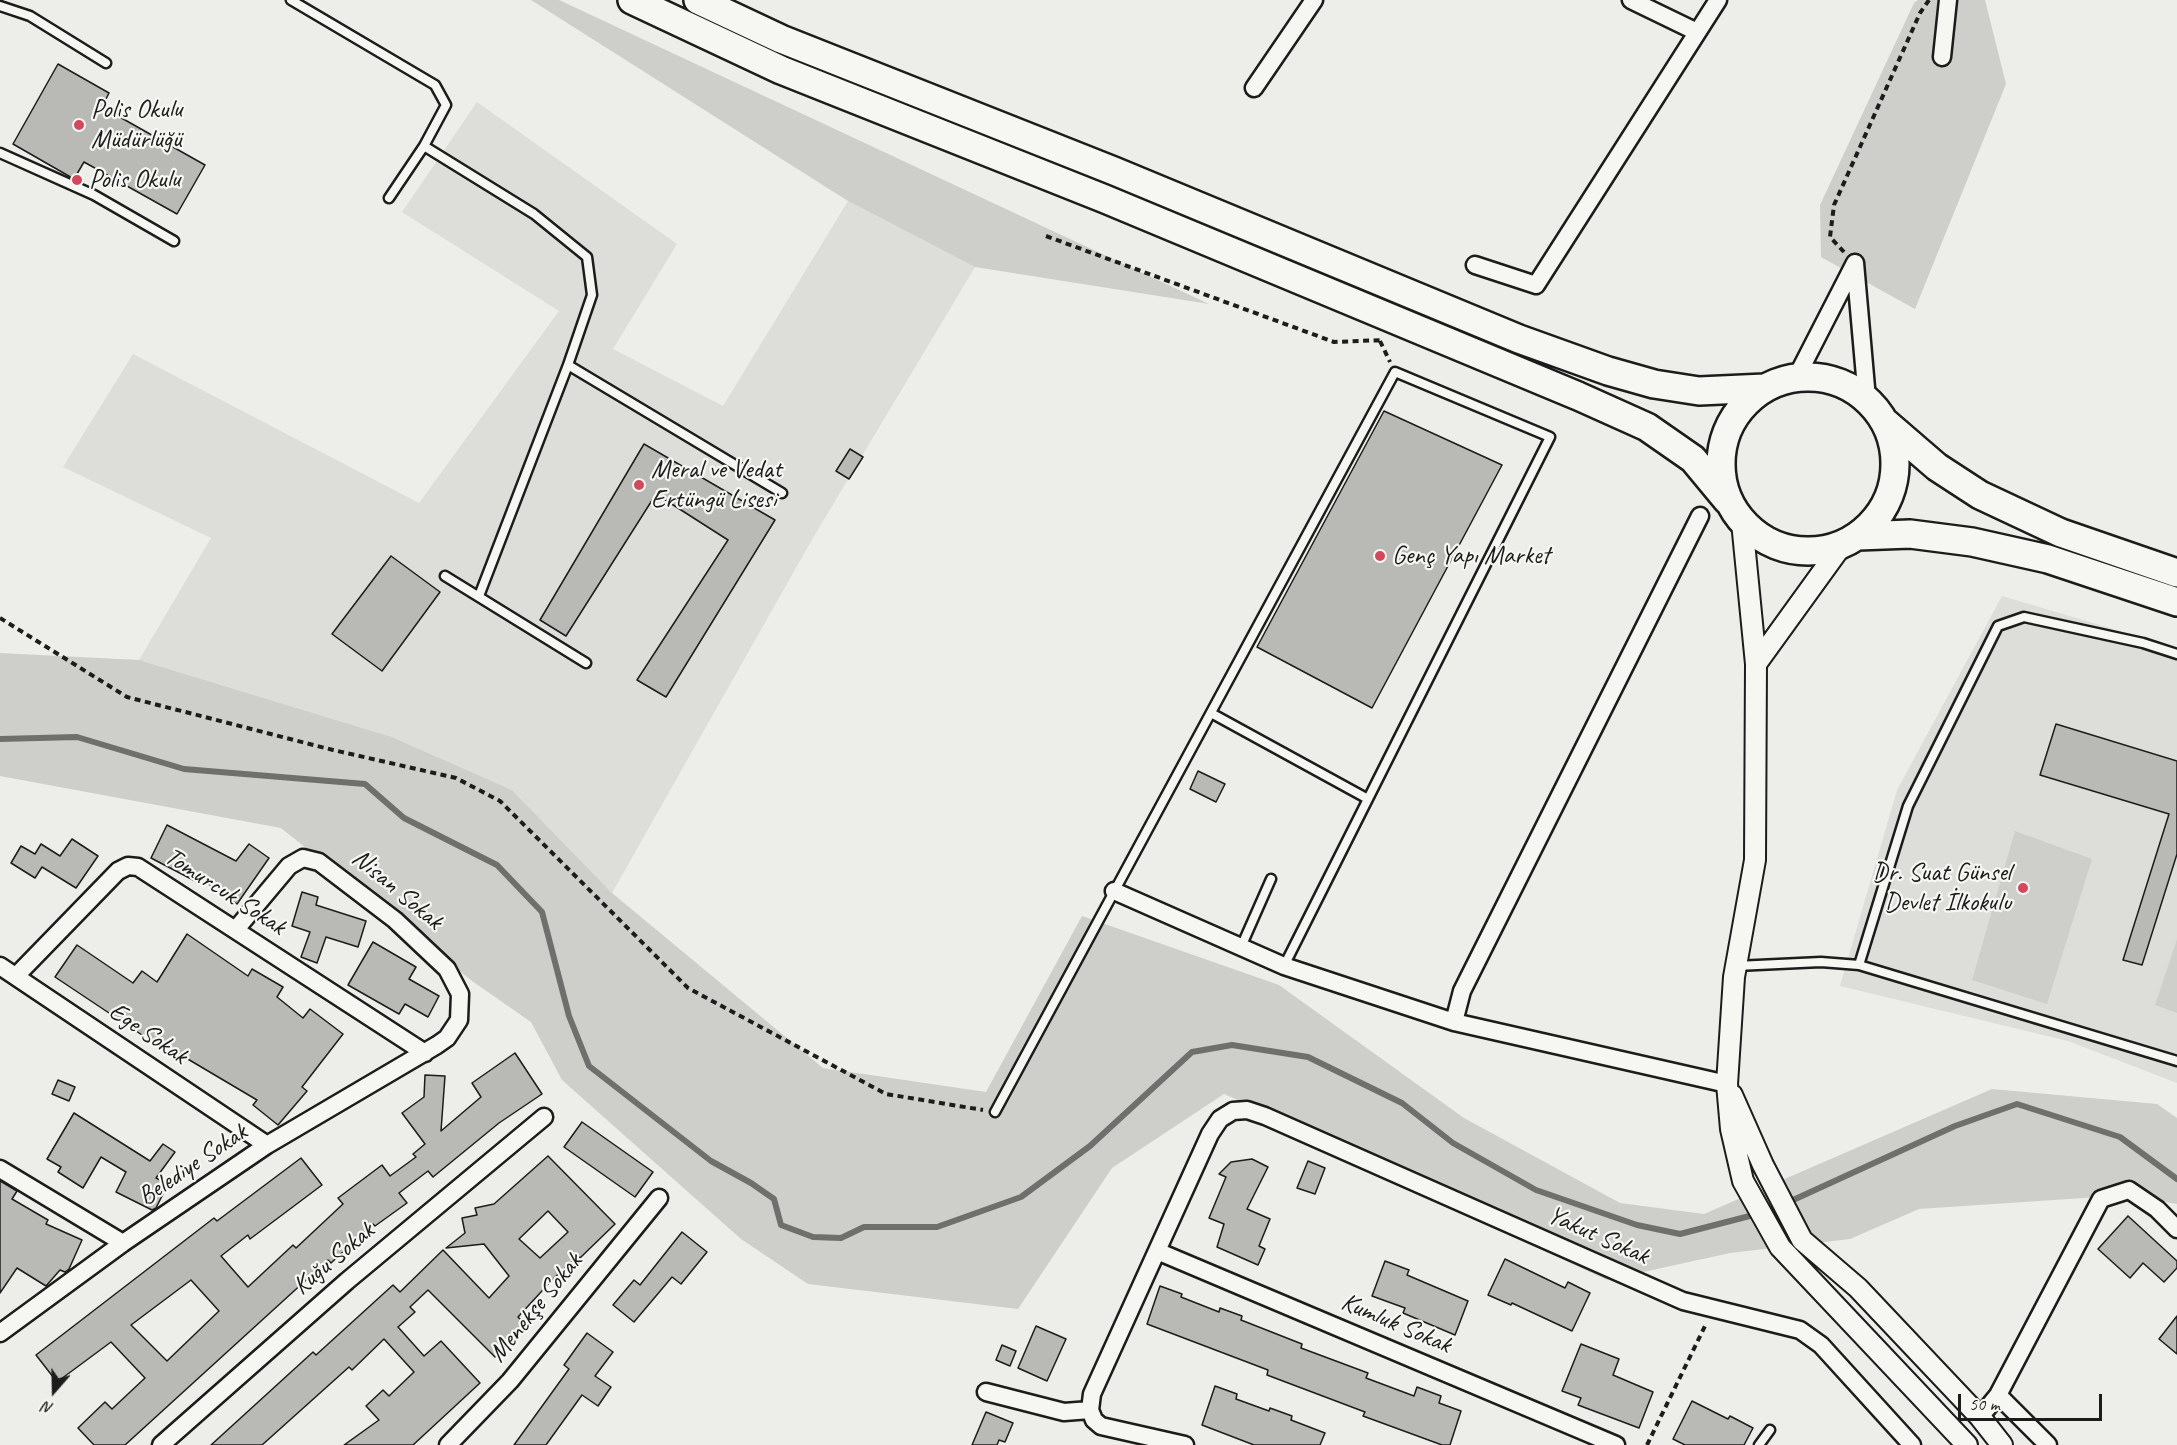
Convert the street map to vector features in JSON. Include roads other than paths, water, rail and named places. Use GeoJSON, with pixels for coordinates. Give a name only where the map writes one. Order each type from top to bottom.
{"type":"FeatureCollection","features":[{"type":"Feature","properties":{"kind":"highway"},"geometry":{"type":"LineString","coordinates":[[632,0],[781,70],[1410,325],[1647,427],[1693,459],[1742,522],[1763,539],[1788,550],[1815,551],[1850,540],[1910,534],[1972,542],[2048,559],[2177,602]]}},
{"type":"Feature","properties":{"kind":"highway"},"geometry":{"type":"LineString","coordinates":[[699,0],[781,39],[1114,171],[1530,343],[1654,384],[1699,392],[1765,388]]}},
{"type":"Feature","properties":{"kind":"highway"},"geometry":{"type":"LineString","coordinates":[[1727,500],[1720,471],[1722,441],[1735,414],[1756,392],[1765,388],[1797,376],[1822,377],[1846,385],[1867,399],[1885,423],[1937,467],[1980,495],[2061,533],[2177,573]]}},
{"type":"Feature","properties":{"kind":"highway"},"geometry":{"type":"LineString","coordinates":[[1850,540],[1877,519],[1892,489],[1895,472],[1894,447],[1885,423]]}},
{"type":"Feature","properties":{"kind":"street"},"geometry":{"type":"LineString","coordinates":[[1254,88],[1314,0]]}},
{"type":"Feature","properties":{"kind":"street"},"geometry":{"type":"LineString","coordinates":[[1631,0],[1697,32]]}},
{"type":"Feature","properties":{"kind":"street"},"geometry":{"type":"LineString","coordinates":[[1475,265],[1536,285],[1718,0]]}},
{"type":"Feature","properties":{"kind":"street"},"geometry":{"type":"LineString","coordinates":[[1942,57],[1948,0]]}},
{"type":"Feature","properties":{"kind":"street"},"geometry":{"type":"LineString","coordinates":[[1797,376],[1855,263],[1867,399]]}},
{"type":"Feature","properties":{"kind":"street"},"geometry":{"type":"LineString","coordinates":[[1454,1022],[1462,991],[1700,516]]}},
{"type":"Feature","properties":{"kind":"street"},"geometry":{"type":"LineString","coordinates":[[1742,522],[1756,664],[1755,860],[1736,966],[1727,1084],[1731,1129],[1743,1181],[1780,1247],[1967,1445]]}},
{"type":"Feature","properties":{"kind":"street"},"geometry":{"type":"LineString","coordinates":[[1756,664],[1850,540]]}},
{"type":"Feature","properties":{"kind":"street","name":"Nisan Sokak"},"geometry":{"type":"LineString","coordinates":[[237,928],[293,863],[308,858],[326,865],[423,944],[458,984],[461,1002],[459,1020],[447,1038],[425,1053]]}},
{"type":"Feature","properties":{"kind":"street","name":"Tomurcuk Sokak"},"geometry":{"type":"LineString","coordinates":[[16,976],[114,876],[128,866],[144,870],[237,928],[425,1053]]}},
{"type":"Feature","properties":{"kind":"street"},"geometry":{"type":"LineString","coordinates":[[1114,891],[1284,966],[1454,1022],[1727,1084]]}},
{"type":"Feature","properties":{"kind":"street","name":"Ege Sokak"},"geometry":{"type":"LineString","coordinates":[[0,966],[267,1145]]}},
{"type":"Feature","properties":{"kind":"street","name":"Belediye Sokak"},"geometry":{"type":"LineString","coordinates":[[0,1332],[123,1243],[267,1145],[425,1053]]}},
{"type":"Feature","properties":{"kind":"street"},"geometry":{"type":"LineString","coordinates":[[1727,1084],[1763,1165],[1802,1240],[1858,1288],[1980,1417],[2002,1445]]}},
{"type":"Feature","properties":{"kind":"street","name":"Yakut Sokak"},"geometry":{"type":"LineString","coordinates":[[1156,1251],[1210,1134],[1220,1119],[1233,1111],[1247,1110],[1667,1295],[1713,1310],[1789,1326],[1811,1337],[1912,1445]]}},
{"type":"Feature","properties":{"kind":"street","name":"Kuğu Sokak"},"geometry":{"type":"LineString","coordinates":[[161,1445],[347,1281],[544,1117]]}},
{"type":"Feature","properties":{"kind":"street"},"geometry":{"type":"LineString","coordinates":[[0,1169],[123,1243]]}},
{"type":"Feature","properties":{"kind":"street"},"geometry":{"type":"LineString","coordinates":[[1980,1417],[1998,1395],[2102,1199],[2129,1190],[2157,1209],[2177,1229]]}},
{"type":"Feature","properties":{"kind":"street","name":"Menekşe Sokak"},"geometry":{"type":"LineString","coordinates":[[448,1445],[510,1381],[659,1198]]}},
{"type":"Feature","properties":{"kind":"street"},"geometry":{"type":"LineString","coordinates":[[1156,1251],[1093,1388],[1090,1410],[1094,1420],[1101,1426],[1185,1445]]}},
{"type":"Feature","properties":{"kind":"street","name":"Kumluk Sokak"},"geometry":{"type":"LineString","coordinates":[[1156,1251],[1616,1445]]}},
{"type":"Feature","properties":{"kind":"street"},"geometry":{"type":"LineString","coordinates":[[986,1392],[1064,1412],[1090,1410]]}},
{"type":"Feature","properties":{"kind":"street"},"geometry":{"type":"LineString","coordinates":[[1998,1395],[2048,1445]]}},
{"type":"Feature","properties":{"kind":"lane"},"geometry":{"type":"LineString","coordinates":[[291,0],[435,86],[446,105],[424,146],[389,198]]}},
{"type":"Feature","properties":{"kind":"lane"},"geometry":{"type":"LineString","coordinates":[[0,6],[30,16],[106,63]]}},
{"type":"Feature","properties":{"kind":"lane"},"geometry":{"type":"LineString","coordinates":[[424,146],[534,214],[587,257],[592,295],[568,365],[479,597]]}},
{"type":"Feature","properties":{"kind":"lane"},"geometry":{"type":"LineString","coordinates":[[0,153],[94,195],[174,241]]}},
{"type":"Feature","properties":{"kind":"lane"},"geometry":{"type":"LineString","coordinates":[[568,365],[782,493]]}},
{"type":"Feature","properties":{"kind":"lane"},"geometry":{"type":"LineString","coordinates":[[995,1112],[1395,372],[1550,437],[1284,966]]}},
{"type":"Feature","properties":{"kind":"lane"},"geometry":{"type":"LineString","coordinates":[[445,576],[586,663]]}},
{"type":"Feature","properties":{"kind":"lane"},"geometry":{"type":"LineString","coordinates":[[1859,965],[1908,806],[1998,626],[2024,617],[2142,643],[2177,654]]}},
{"type":"Feature","properties":{"kind":"lane"},"geometry":{"type":"LineString","coordinates":[[1210,713],[1368,799]]}},
{"type":"Feature","properties":{"kind":"lane"},"geometry":{"type":"LineString","coordinates":[[1241,947],[1272,879]]}},
{"type":"Feature","properties":{"kind":"lane"},"geometry":{"type":"LineString","coordinates":[[1736,966],[1821,962],[1859,965],[2177,1061]]}},
{"type":"Feature","properties":{"kind":"lane"},"geometry":{"type":"LineString","coordinates":[[1759,1445],[1770,1430]]}},
{"type":"Feature","properties":{"kind":"waterway"},"geometry":{"type":"LineString","coordinates":[[0,739],[77,737],[184,769],[365,784],[404,818],[497,865],[542,912],[569,1016],[589,1066],[711,1161],[751,1183],[774,1199],[781,1225],[813,1237],[841,1238],[864,1227],[937,1227],[1021,1197],[1090,1146],[1192,1052],[1232,1045],[1308,1057],[1402,1103],[1453,1143],[1536,1190],[1637,1225],[1680,1234],[1769,1211],[1955,1126],[2017,1104],[2120,1137],[2177,1179]]}},
{"type":"Feature","properties":{"kind":"place","name":"Polis Okulu Müdürlüğü"},"geometry":{"type":"Point","coordinates":[79,125]}},
{"type":"Feature","properties":{"kind":"place","name":"Polis Okulu"},"geometry":{"type":"Point","coordinates":[77,180]}},
{"type":"Feature","properties":{"kind":"place","name":"Meral ve Vedat Ertüngü Lisesi"},"geometry":{"type":"Point","coordinates":[639,485]}},
{"type":"Feature","properties":{"kind":"place","name":"Genç Yapı Market"},"geometry":{"type":"Point","coordinates":[1380,556]}},
{"type":"Feature","properties":{"kind":"place","name":"Dr. Suat Günsel Devlet İlkokulu"},"geometry":{"type":"Point","coordinates":[2023,888]}}]}
